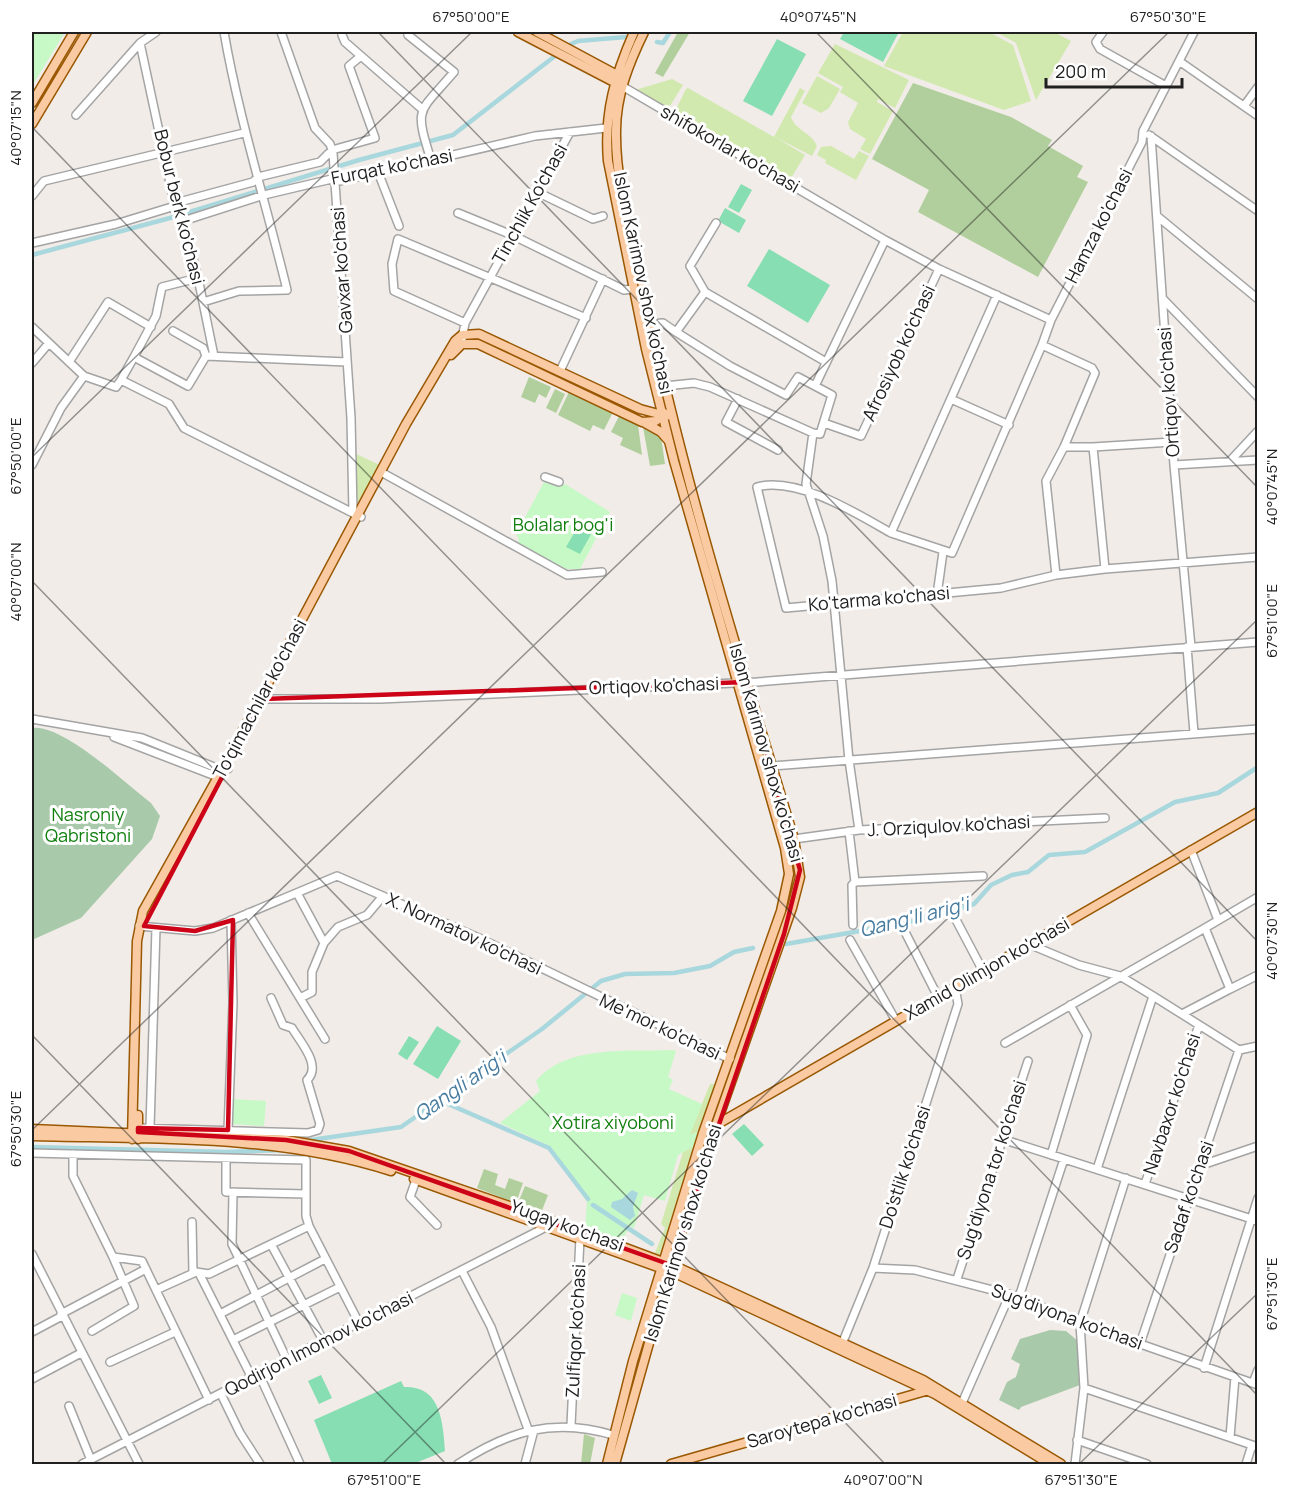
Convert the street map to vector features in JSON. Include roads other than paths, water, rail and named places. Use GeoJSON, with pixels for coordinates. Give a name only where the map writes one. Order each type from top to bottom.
{"type":"FeatureCollection","features":[{"type":"Feature","properties":{"kind":"main road"},"geometry":{"type":"LineString","coordinates":[[32,103],[74,32]]}},
{"type":"Feature","properties":{"kind":"main road"},"geometry":{"type":"LineString","coordinates":[[32,124],[87,32]]}},
{"type":"Feature","properties":{"kind":"main road"},"geometry":{"type":"LineString","coordinates":[[518,32],[619,80]]}},
{"type":"Feature","properties":{"kind":"main road"},"geometry":{"type":"LineString","coordinates":[[539,32],[619,80]]}},
{"type":"Feature","properties":{"kind":"main road","name":"Islom Karimov shox ko'chasi"},"geometry":{"type":"LineString","coordinates":[[606,1464],[730,1059],[784,934],[800,877],[794,839],[772,766],[742,682],[670,443],[657,394],[608,161],[606,128],[634,32]]}},
{"type":"Feature","properties":{"kind":"main road","name":"Islom Karimov shox ko'chasi"},"geometry":{"type":"LineString","coordinates":[[615,1464],[666,1266],[716,1125],[757,995],[782,911],[789,874],[785,848],[674,426],[616,153],[619,80],[644,32]]}},
{"type":"Feature","properties":{"kind":"main road"},"geometry":{"type":"LineString","coordinates":[[462,339],[479,334],[640,409],[663,415],[670,419],[674,426]]}},
{"type":"Feature","properties":{"kind":"main road"},"geometry":{"type":"LineString","coordinates":[[462,339],[478,344],[642,422],[661,432],[670,443]]}},
{"type":"Feature","properties":{"kind":"main road","name":"To'qimachilar ko'chasi"},"geometry":{"type":"LineString","coordinates":[[136,1134],[143,911],[223,772],[357,515],[445,357],[462,339]]}},
{"type":"Feature","properties":{"kind":"main road"},"geometry":{"type":"LineString","coordinates":[[555,381],[560,379],[560,371]]}},
{"type":"Feature","properties":{"kind":"main road"},"geometry":{"type":"LineString","coordinates":[[640,409],[652,406],[657,394]]}},
{"type":"Feature","properties":{"kind":"main road"},"geometry":{"type":"LineString","coordinates":[[642,422],[656,421],[663,415],[668,400]]}},
{"type":"Feature","properties":{"kind":"main road","name":"To'qimachilar ko'chasi"},"geometry":{"type":"LineString","coordinates":[[261,699],[357,515]]}},
{"type":"Feature","properties":{"kind":"main road","name":"Xamid Olimjon ko'chasi"},"geometry":{"type":"LineString","coordinates":[[716,1125],[1031,945],[1257,812]]}},
{"type":"Feature","properties":{"kind":"main road","name":"Yugay ko'chasi"},"geometry":{"type":"LineString","coordinates":[[32,1128],[286,1140],[349,1151],[666,1266],[842,1344],[962,1403],[1061,1464]]}},
{"type":"Feature","properties":{"kind":"main road","name":"Yugay ko'chasi"},"geometry":{"type":"LineString","coordinates":[[32,1136],[136,1134],[284,1146],[344,1157],[416,1180],[552,1224],[580,1238],[666,1266],[933,1389],[1050,1464]]}},
{"type":"Feature","properties":{"kind":"main road","name":"Saroytepa ko'chasi"},"geometry":{"type":"LineString","coordinates":[[671,1464],[933,1389]]}},
{"type":"Feature","properties":{"kind":"street"},"geometry":{"type":"LineString","coordinates":[[76,115],[140,43],[156,32]]}},
{"type":"Feature","properties":{"kind":"street"},"geometry":{"type":"LineString","coordinates":[[203,302],[239,291],[287,290],[264,195],[244,134],[224,32]]}},
{"type":"Feature","properties":{"kind":"street","name":"Gavxar ko'chasi"},"geometry":{"type":"LineString","coordinates":[[281,32],[283,44],[315,128],[332,150],[334,158],[357,515]]}},
{"type":"Feature","properties":{"kind":"street"},"geometry":{"type":"LineString","coordinates":[[1103,32],[1096,42],[1100,49],[1166,86]]}},
{"type":"Feature","properties":{"kind":"street","name":"Hamza ko'chasi"},"geometry":{"type":"LineString","coordinates":[[943,552],[952,553],[1009,425],[1051,320],[1143,142],[1143,131],[1194,32]]}},
{"type":"Feature","properties":{"kind":"street"},"geometry":{"type":"LineString","coordinates":[[342,35],[345,42],[422,109]]}},
{"type":"Feature","properties":{"kind":"street"},"geometry":{"type":"LineString","coordinates":[[408,35],[454,72],[422,109],[419,120],[431,160]]}},
{"type":"Feature","properties":{"kind":"street","name":"Bobur berk ko'chasi"},"geometry":{"type":"LineString","coordinates":[[140,43],[175,206],[180,222],[185,228],[198,278],[210,356]]}},
{"type":"Feature","properties":{"kind":"street"},"geometry":{"type":"LineString","coordinates":[[32,243],[116,224],[175,206],[183,201],[253,182],[258,177],[320,162],[332,150],[375,138],[349,66],[361,56]]}},
{"type":"Feature","properties":{"kind":"street"},"geometry":{"type":"LineString","coordinates":[[1179,61],[1257,116]]}},
{"type":"Feature","properties":{"kind":"street","name":"shifokorlar ko'chasi"},"geometry":{"type":"LineString","coordinates":[[619,80],[885,240],[939,269],[1051,320]]}},
{"type":"Feature","properties":{"kind":"street"},"geometry":{"type":"LineString","coordinates":[[1244,106],[1257,87]]}},
{"type":"Feature","properties":{"kind":"street","name":"Furqat ko'chasi"},"geometry":{"type":"LineString","coordinates":[[180,222],[264,195],[336,178],[340,181],[535,136],[606,128]]}},
{"type":"Feature","properties":{"kind":"street"},"geometry":{"type":"LineString","coordinates":[[1143,131],[1257,211]]}},
{"type":"Feature","properties":{"kind":"street","name":"Tinchlik Ko'chasi"},"geometry":{"type":"LineString","coordinates":[[462,339],[465,323],[570,132]]}},
{"type":"Feature","properties":{"kind":"street"},"geometry":{"type":"LineString","coordinates":[[32,196],[44,181],[244,134]]}},
{"type":"Feature","properties":{"kind":"street","name":"Ortiqov ko'chasi"},"geometry":{"type":"LineString","coordinates":[[1151,136],[1189,647]]}},
{"type":"Feature","properties":{"kind":"street"},"geometry":{"type":"LineString","coordinates":[[378,172],[399,226]]}},
{"type":"Feature","properties":{"kind":"street"},"geometry":{"type":"LineString","coordinates":[[537,192],[593,219],[603,216]]}},
{"type":"Feature","properties":{"kind":"street"},"geometry":{"type":"LineString","coordinates":[[458,213],[512,235],[624,290],[634,289]]}},
{"type":"Feature","properties":{"kind":"street"},"geometry":{"type":"LineString","coordinates":[[1157,216],[1257,299]]}},
{"type":"Feature","properties":{"kind":"street"},"geometry":{"type":"LineString","coordinates":[[716,223],[690,266],[705,292],[826,362]]}},
{"type":"Feature","properties":{"kind":"street"},"geometry":{"type":"LineString","coordinates":[[465,323],[394,291],[392,264],[398,239],[586,318]]}},
{"type":"Feature","properties":{"kind":"street"},"geometry":{"type":"LineString","coordinates":[[815,386],[885,240]]}},
{"type":"Feature","properties":{"kind":"street","name":"Afrosiyob ko'chasi"},"geometry":{"type":"LineString","coordinates":[[824,423],[861,436],[939,269]]}},
{"type":"Feature","properties":{"kind":"street"},"geometry":{"type":"LineString","coordinates":[[32,327],[84,376],[116,387],[151,327],[156,316],[162,287],[198,278]]}},
{"type":"Feature","properties":{"kind":"street"},"geometry":{"type":"LineString","coordinates":[[560,371],[603,279]]}},
{"type":"Feature","properties":{"kind":"street"},"geometry":{"type":"LineString","coordinates":[[676,332],[705,292]]}},
{"type":"Feature","properties":{"kind":"street"},"geometry":{"type":"LineString","coordinates":[[891,533],[997,295]]}},
{"type":"Feature","properties":{"kind":"street"},"geometry":{"type":"LineString","coordinates":[[1163,300],[1257,397]]}},
{"type":"Feature","properties":{"kind":"street"},"geometry":{"type":"LineString","coordinates":[[69,362],[108,302],[151,327]]}},
{"type":"Feature","properties":{"kind":"street"},"geometry":{"type":"LineString","coordinates":[[651,324],[663,324],[730,366],[786,395],[798,377],[832,395],[820,434],[694,383],[665,386]]}},
{"type":"Feature","properties":{"kind":"street"},"geometry":{"type":"LineString","coordinates":[[173,331],[203,348],[210,356],[347,362]]}},
{"type":"Feature","properties":{"kind":"street"},"geometry":{"type":"LineString","coordinates":[[32,363],[49,343]]}},
{"type":"Feature","properties":{"kind":"street"},"geometry":{"type":"LineString","coordinates":[[1042,345],[1092,368],[1095,373],[1064,447],[1046,481],[1056,575]]}},
{"type":"Feature","properties":{"kind":"street"},"geometry":{"type":"LineString","coordinates":[[134,357],[188,386],[210,356]]}},
{"type":"Feature","properties":{"kind":"street"},"geometry":{"type":"LineString","coordinates":[[32,465],[61,408],[84,376]]}},
{"type":"Feature","properties":{"kind":"street"},"geometry":{"type":"LineString","coordinates":[[121,380],[169,404],[184,428],[357,515]]}},
{"type":"Feature","properties":{"kind":"street"},"geometry":{"type":"LineString","coordinates":[[738,399],[726,422],[778,450]]}},
{"type":"Feature","properties":{"kind":"street"},"geometry":{"type":"LineString","coordinates":[[951,399],[1009,425]]}},
{"type":"Feature","properties":{"kind":"street"},"geometry":{"type":"LineString","coordinates":[[1231,460],[1257,431]]}},
{"type":"Feature","properties":{"kind":"street"},"geometry":{"type":"LineString","coordinates":[[813,433],[806,484],[816,512],[830,570],[849,760],[860,830]]}},
{"type":"Feature","properties":{"kind":"street"},"geometry":{"type":"LineString","coordinates":[[1064,447],[1172,442]]}},
{"type":"Feature","properties":{"kind":"street"},"geometry":{"type":"LineString","coordinates":[[1093,447],[1105,570]]}},
{"type":"Feature","properties":{"kind":"street"},"geometry":{"type":"LineString","coordinates":[[1174,465],[1257,460]]}},
{"type":"Feature","properties":{"kind":"street"},"geometry":{"type":"LineString","coordinates":[[383,472],[567,575],[602,572]]}},
{"type":"Feature","properties":{"kind":"street"},"geometry":{"type":"LineString","coordinates":[[545,477],[559,482]]}},
{"type":"Feature","properties":{"kind":"street","name":"Ko'tarma ko'chasi"},"geometry":{"type":"LineString","coordinates":[[943,552],[891,533],[810,493],[772,482],[757,486],[786,608],[1001,588],[1056,575],[1257,557]]}},
{"type":"Feature","properties":{"kind":"street"},"geometry":{"type":"LineString","coordinates":[[816,512],[819,506],[831,502]]}},
{"type":"Feature","properties":{"kind":"street"},"geometry":{"type":"LineString","coordinates":[[937,595],[943,552]]}},
{"type":"Feature","properties":{"kind":"street","name":"Ortiqov ko'chasi"},"geometry":{"type":"LineString","coordinates":[[261,699],[380,699],[742,682],[1257,642]]}},
{"type":"Feature","properties":{"kind":"street"},"geometry":{"type":"LineString","coordinates":[[1189,647],[1194,733]]}},
{"type":"Feature","properties":{"kind":"street"},"geometry":{"type":"LineString","coordinates":[[32,719],[142,738],[223,772]]}},
{"type":"Feature","properties":{"kind":"street"},"geometry":{"type":"LineString","coordinates":[[772,766],[1257,729]]}},
{"type":"Feature","properties":{"kind":"street","name":"J. Orziqulov ko'chasi"},"geometry":{"type":"LineString","coordinates":[[794,839],[860,830],[1105,818]]}},
{"type":"Feature","properties":{"kind":"street"},"geometry":{"type":"LineString","coordinates":[[849,831],[855,882],[852,885],[853,925]]}},
{"type":"Feature","properties":{"kind":"street"},"geometry":{"type":"LineString","coordinates":[[1191,850],[1218,920]]}},
{"type":"Feature","properties":{"kind":"street","name":"X. Normatov ko'chasi"},"geometry":{"type":"LineString","coordinates":[[297,893],[337,876],[479,938],[591,993]]}},
{"type":"Feature","properties":{"kind":"street"},"geometry":{"type":"LineString","coordinates":[[855,882],[982,876]]}},
{"type":"Feature","properties":{"kind":"street"},"geometry":{"type":"LineString","coordinates":[[142,926],[195,931],[231,920],[297,893],[324,943]]}},
{"type":"Feature","properties":{"kind":"street"},"geometry":{"type":"LineString","coordinates":[[300,998],[312,992],[312,972],[324,943],[338,927],[367,915],[383,896]]}},
{"type":"Feature","properties":{"kind":"street"},"geometry":{"type":"LineString","coordinates":[[1005,1043],[1257,897]]}},
{"type":"Feature","properties":{"kind":"street"},"geometry":{"type":"LineString","coordinates":[[248,913],[325,1039]]}},
{"type":"Feature","properties":{"kind":"street"},"geometry":{"type":"LineString","coordinates":[[954,916],[983,971]]}},
{"type":"Feature","properties":{"kind":"street"},"geometry":{"type":"LineString","coordinates":[[228,1130],[233,1003],[231,920]]}},
{"type":"Feature","properties":{"kind":"street"},"geometry":{"type":"LineString","coordinates":[[150,1128],[156,928]]}},
{"type":"Feature","properties":{"kind":"street"},"geometry":{"type":"LineString","coordinates":[[903,928],[938,997]]}},
{"type":"Feature","properties":{"kind":"street"},"geometry":{"type":"LineString","coordinates":[[1205,928],[1230,989]]}},
{"type":"Feature","properties":{"kind":"street"},"geometry":{"type":"LineString","coordinates":[[850,940],[896,1021]]}},
{"type":"Feature","properties":{"kind":"street"},"geometry":{"type":"LineString","coordinates":[[1031,945],[1079,965],[1120,976],[1239,1050],[1257,1046]]}},
{"type":"Feature","properties":{"kind":"street"},"geometry":{"type":"LineString","coordinates":[[1182,1014],[1257,975]]}},
{"type":"Feature","properties":{"kind":"street","name":"Do'stlik ko'chasi"},"geometry":{"type":"LineString","coordinates":[[842,1344],[873,1268],[958,1004],[955,987]]}},
{"type":"Feature","properties":{"kind":"street","name":"Me'mor ko'chasi"},"geometry":{"type":"LineString","coordinates":[[591,993],[730,1059]]}},
{"type":"Feature","properties":{"kind":"street"},"geometry":{"type":"LineString","coordinates":[[1097,1169],[1153,996]]}},
{"type":"Feature","properties":{"kind":"street"},"geometry":{"type":"LineString","coordinates":[[136,1134],[150,1128],[308,1132],[318,1130],[320,1124],[307,1080],[313,1074],[314,1066],[292,1028],[283,1025],[271,998]]}},
{"type":"Feature","properties":{"kind":"street"},"geometry":{"type":"LineString","coordinates":[[1051,1155],[1087,1035],[1070,1005]]}},
{"type":"Feature","properties":{"kind":"street","name":"Navbaxor ko'chasi"},"geometry":{"type":"LineString","coordinates":[[1145,1184],[1199,1025]]}},
{"type":"Feature","properties":{"kind":"street","name":"Sadaf ko'chasi"},"geometry":{"type":"LineString","coordinates":[[1140,1344],[1239,1050]]}},
{"type":"Feature","properties":{"kind":"street","name":"Sug'diyona tor ko'chasi"},"geometry":{"type":"LineString","coordinates":[[957,1279],[1028,1061]]}},
{"type":"Feature","properties":{"kind":"street"},"geometry":{"type":"LineString","coordinates":[[1002,1139],[1254,1220]]}},
{"type":"Feature","properties":{"kind":"street"},"geometry":{"type":"LineString","coordinates":[[1199,1166],[1257,1146]]}},
{"type":"Feature","properties":{"kind":"street"},"geometry":{"type":"LineString","coordinates":[[32,1153],[306,1160],[306,1216],[309,1226],[359,1323]]}},
{"type":"Feature","properties":{"kind":"street"},"geometry":{"type":"LineString","coordinates":[[73,1154],[74,1176],[134,1306],[92,1331]]}},
{"type":"Feature","properties":{"kind":"street"},"geometry":{"type":"LineString","coordinates":[[226,1158],[226,1192],[306,1194]]}},
{"type":"Feature","properties":{"kind":"street"},"geometry":{"type":"LineString","coordinates":[[1019,1297],[1064,1159]]}},
{"type":"Feature","properties":{"kind":"street","name":"Navbaxor ko'chasi"},"geometry":{"type":"LineString","coordinates":[[1075,1464],[1084,1388],[1080,1323],[1126,1178]]}},
{"type":"Feature","properties":{"kind":"street"},"geometry":{"type":"LineString","coordinates":[[416,1180],[410,1197],[437,1225]]}},
{"type":"Feature","properties":{"kind":"street"},"geometry":{"type":"LineString","coordinates":[[233,1192],[232,1244],[287,1360]]}},
{"type":"Feature","properties":{"kind":"street"},"geometry":{"type":"LineString","coordinates":[[1204,1368],[1254,1220],[1257,1198]]}},
{"type":"Feature","properties":{"kind":"street"},"geometry":{"type":"LineString","coordinates":[[192,1222],[196,1273],[220,1314],[252,1378]]}},
{"type":"Feature","properties":{"kind":"street","name":"Qodirjon Imomov ko'chasi"},"geometry":{"type":"LineString","coordinates":[[82,1464],[552,1224]]}},
{"type":"Feature","properties":{"kind":"street"},"geometry":{"type":"LineString","coordinates":[[156,1290],[196,1273],[209,1274],[238,1259],[272,1246],[309,1226]]}},
{"type":"Feature","properties":{"kind":"street","name":"Zulfiqor ko'chasi"},"geometry":{"type":"LineString","coordinates":[[571,1425],[580,1238]]}},
{"type":"Feature","properties":{"kind":"street"},"geometry":{"type":"LineString","coordinates":[[272,1246],[324,1341]]}},
{"type":"Feature","properties":{"kind":"street"},"geometry":{"type":"LineString","coordinates":[[32,1254],[139,1464]]}},
{"type":"Feature","properties":{"kind":"street"},"geometry":{"type":"LineString","coordinates":[[113,1257],[142,1261],[210,1400]]}},
{"type":"Feature","properties":{"kind":"street"},"geometry":{"type":"LineString","coordinates":[[220,1314],[325,1259]]}},
{"type":"Feature","properties":{"kind":"street","name":"Sug'diyona ko'chasi"},"geometry":{"type":"LineString","coordinates":[[873,1268],[915,1270],[1010,1294],[1080,1323],[1255,1384]]}},
{"type":"Feature","properties":{"kind":"street"},"geometry":{"type":"LineString","coordinates":[[32,1332],[146,1269]]}},
{"type":"Feature","properties":{"kind":"street"},"geometry":{"type":"LineString","coordinates":[[462,1271],[491,1327],[531,1431],[525,1464]]}},
{"type":"Feature","properties":{"kind":"street"},"geometry":{"type":"LineString","coordinates":[[233,1340],[340,1287]]}},
{"type":"Feature","properties":{"kind":"street"},"geometry":{"type":"LineString","coordinates":[[962,1403],[1010,1294]]}},
{"type":"Feature","properties":{"kind":"street"},"geometry":{"type":"LineString","coordinates":[[110,1362],[176,1332]]}},
{"type":"Feature","properties":{"kind":"street"},"geometry":{"type":"LineString","coordinates":[[32,1379],[81,1353]]}},
{"type":"Feature","properties":{"kind":"street"},"geometry":{"type":"LineString","coordinates":[[1255,1384],[1257,1370]]}},
{"type":"Feature","properties":{"kind":"street"},"geometry":{"type":"LineString","coordinates":[[260,1374],[300,1464]]}},
{"type":"Feature","properties":{"kind":"street"},"geometry":{"type":"LineString","coordinates":[[1230,1437],[1234,1377]]}},
{"type":"Feature","properties":{"kind":"street"},"geometry":{"type":"LineString","coordinates":[[1084,1388],[1255,1446],[1246,1464]]}},
{"type":"Feature","properties":{"kind":"street"},"geometry":{"type":"LineString","coordinates":[[221,1394],[240,1433],[260,1464]]}},
{"type":"Feature","properties":{"kind":"street"},"geometry":{"type":"LineString","coordinates":[[69,1406],[91,1460]]}},
{"type":"Feature","properties":{"kind":"street"},"geometry":{"type":"LineString","coordinates":[[458,1464],[492,1443],[531,1431],[571,1425],[613,1435]]}},
{"type":"Feature","properties":{"kind":"street"},"geometry":{"type":"LineString","coordinates":[[1077,1440],[1147,1464]]}},
{"type":"Feature","properties":{"kind":"water"},"geometry":{"type":"Polygon","coordinates":[[[632,1190],[638,1193],[633,1207],[635,1216],[630,1220],[611,1207],[612,1202],[622,1199],[632,1190]]]}},
{"type":"Feature","properties":{"kind":"waterway"},"geometry":{"type":"LineString","coordinates":[[657,42],[663,43],[670,32]]}},
{"type":"Feature","properties":{"kind":"waterway"},"geometry":{"type":"LineString","coordinates":[[571,44],[578,41],[626,37]]}},
{"type":"Feature","properties":{"kind":"waterway"},"geometry":{"type":"LineString","coordinates":[[32,255],[170,218],[359,160],[453,135],[555,56]]}},
{"type":"Feature","properties":{"kind":"waterway","name":"Qang'li arig'i"},"geometry":{"type":"LineString","coordinates":[[786,944],[905,923],[974,904],[991,885],[1012,875],[1028,872],[1049,855],[1085,852],[1175,802],[1218,793],[1258,767]]}},
{"type":"Feature","properties":{"kind":"waterway","name":"Qangli arig'i"},"geometry":{"type":"LineString","coordinates":[[311,1140],[401,1127],[542,1029],[601,981],[625,974],[674,973],[710,966],[734,952],[753,948]]}},
{"type":"Feature","properties":{"kind":"waterway"},"geometry":{"type":"LineString","coordinates":[[439,1100],[549,1148],[588,1199]]}},
{"type":"Feature","properties":{"kind":"waterway","name":"Qangli arig'i"},"geometry":{"type":"LineString","coordinates":[[32,1147],[226,1152],[286,1150]]}},
{"type":"Feature","properties":{"kind":"waterway"},"geometry":{"type":"LineString","coordinates":[[593,1205],[652,1244]]}},
{"type":"Feature","properties":{"kind":"park label","name":"Bolalar bog'i"},"geometry":{"type":"Point","coordinates":[563,525]}},
{"type":"Feature","properties":{"kind":"park label","name":"Nasroniy Qabristoni"},"geometry":{"type":"Point","coordinates":[88,825]}},
{"type":"Feature","properties":{"kind":"park label","name":"Xotira xiyoboni"},"geometry":{"type":"Point","coordinates":[613,1123]}}]}
